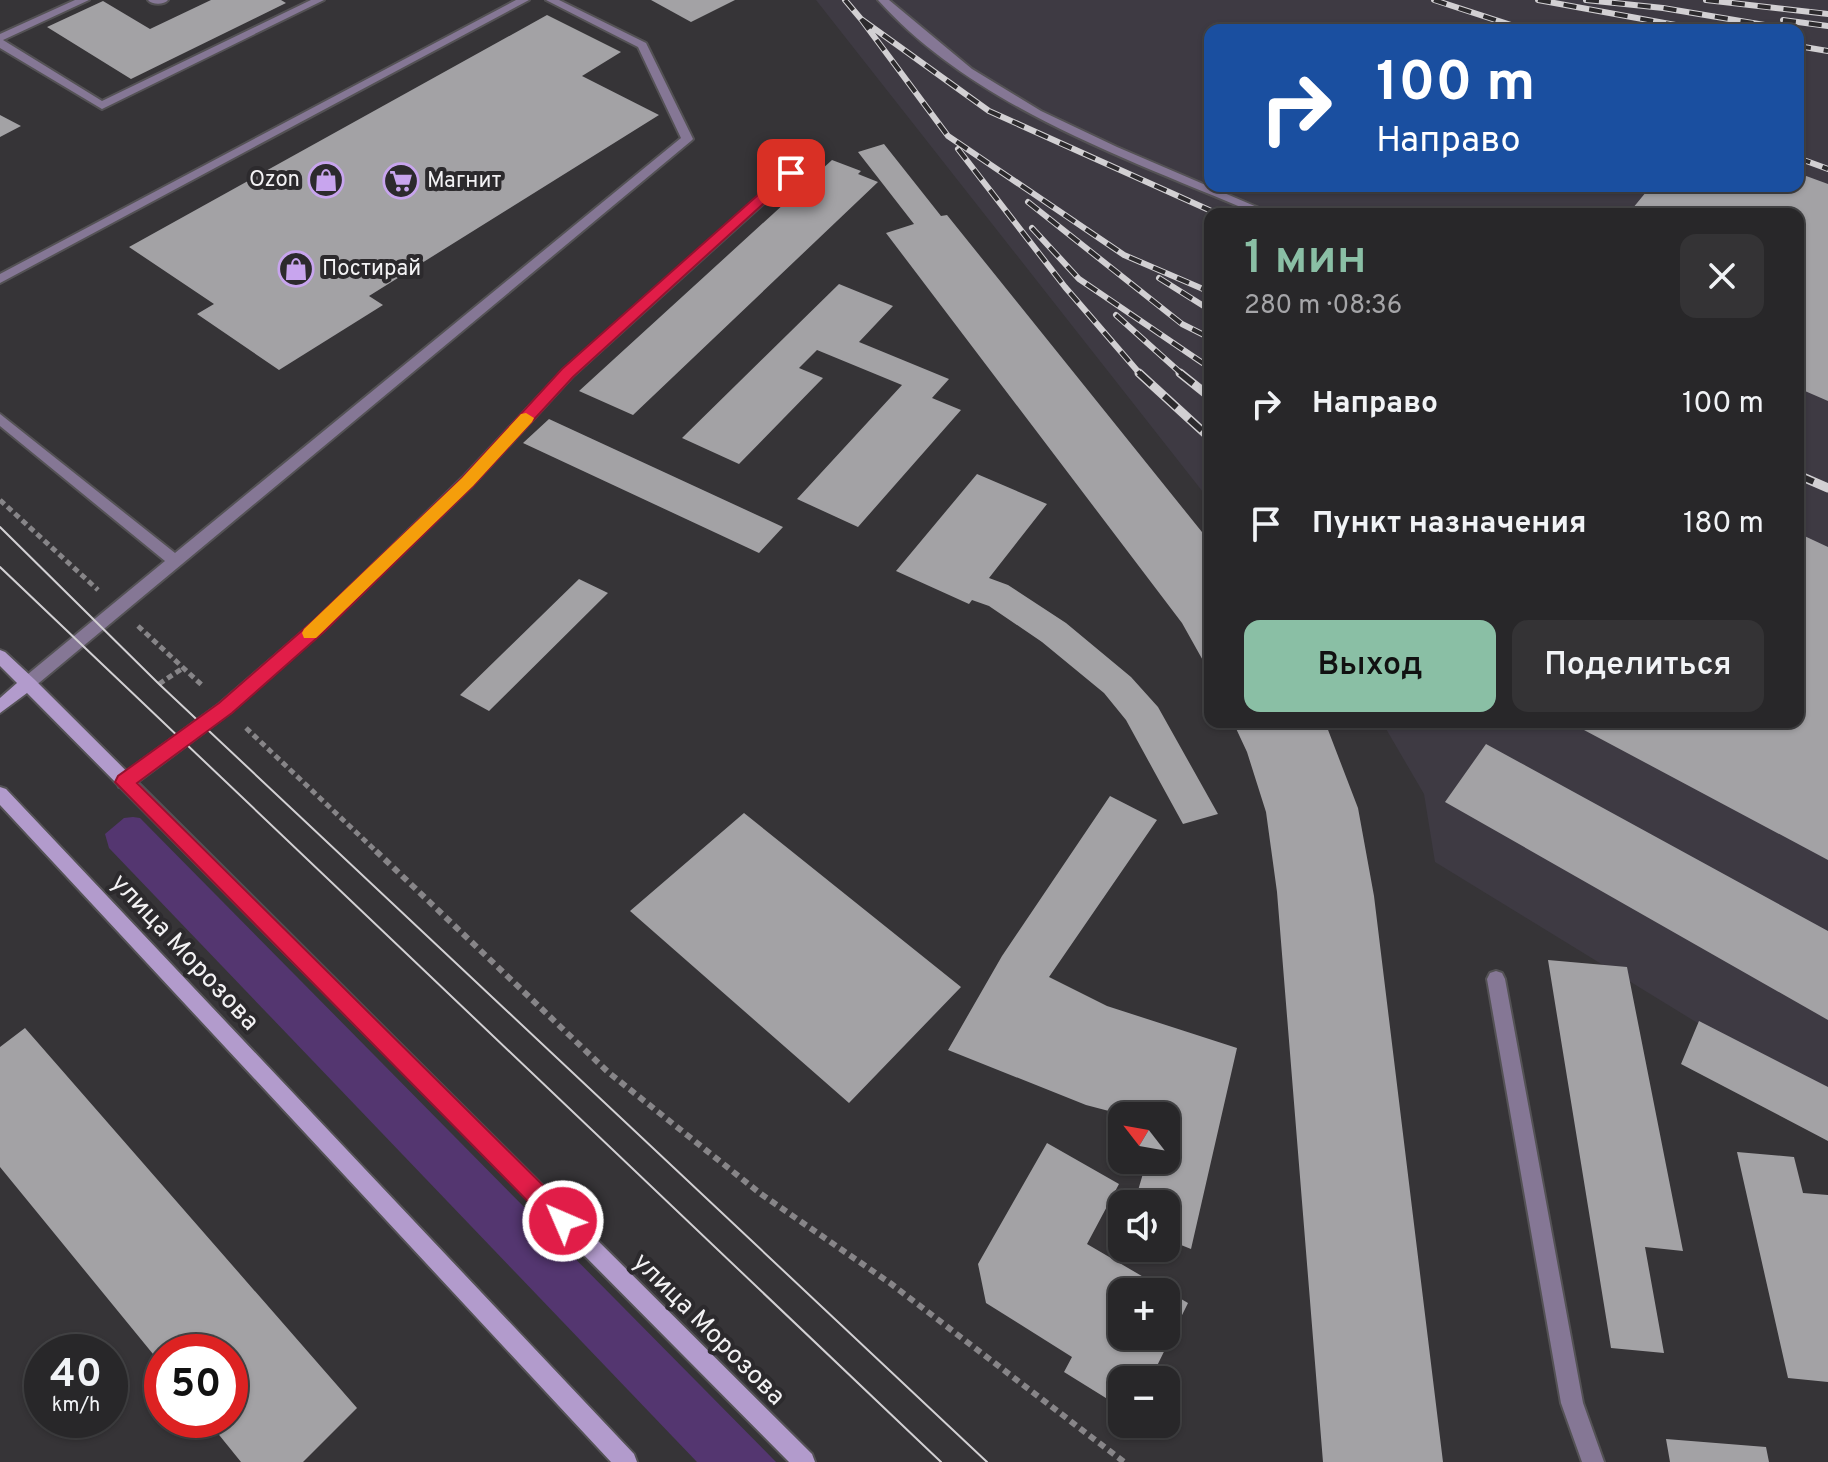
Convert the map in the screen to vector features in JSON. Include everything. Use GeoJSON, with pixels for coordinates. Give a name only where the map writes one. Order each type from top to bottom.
{"type":"FeatureCollection","features":[{"type":"Feature","properties":{"kind":"main road","name":"улица Морозова"},"geometry":{"type":"LineString","coordinates":[[0,656],[804,1462]]}},
{"type":"Feature","properties":{"kind":"main road"},"geometry":{"type":"LineString","coordinates":[[0,707],[28,683]]}},
{"type":"Feature","properties":{"kind":"main road","name":"улица Морозова"},"geometry":{"type":"LineString","coordinates":[[0,794],[626,1462]]}},
{"type":"Feature","properties":{"kind":"lane"},"geometry":{"type":"LineString","coordinates":[[0,41],[84,0]]}},
{"type":"Feature","properties":{"kind":"lane"},"geometry":{"type":"LineString","coordinates":[[153,0],[163,0]]}},
{"type":"Feature","properties":{"kind":"lane"},"geometry":{"type":"LineString","coordinates":[[0,41],[102,106],[319,0]]}},
{"type":"Feature","properties":{"kind":"lane"},"geometry":{"type":"LineString","coordinates":[[0,279],[524,0]]}},
{"type":"Feature","properties":{"kind":"lane"},"geometry":{"type":"LineString","coordinates":[[28,683],[687,139],[642,45],[551,0]]}},
{"type":"Feature","properties":{"kind":"lane"},"geometry":{"type":"LineString","coordinates":[[883,0],[970,72],[1016,100],[1093,139],[1204,187]]}},
{"type":"Feature","properties":{"kind":"lane"},"geometry":{"type":"LineString","coordinates":[[125,782],[225,708],[320,625],[456,493],[568,373],[791,173]]}},
{"type":"Feature","properties":{"kind":"lane"},"geometry":{"type":"LineString","coordinates":[[1216,192],[1253,208]]}},
{"type":"Feature","properties":{"kind":"lane"},"geometry":{"type":"LineString","coordinates":[[0,419],[176,562]]}},
{"type":"Feature","properties":{"kind":"lane"},"geometry":{"type":"LineString","coordinates":[[1496,979],[1572,1403],[1593,1462]]}},
{"type":"Feature","properties":{"kind":"path"},"geometry":{"type":"LineString","coordinates":[[0,500],[183,668],[608,1072],[761,1194],[890,1283],[1124,1462]]}},
{"type":"Feature","properties":{"kind":"path"},"geometry":{"type":"LineString","coordinates":[[159,684],[183,668]]}},
{"type":"Feature","properties":{"kind":"shaded area"},"geometry":{"type":"Polygon","coordinates":[[[816,0],[1828,0],[1828,1103],[1435,862],[1424,794],[1386,728],[1804,728],[1804,208],[1204,208],[1204,493],[816,0]]]}},
{"type":"Feature","properties":{"kind":"shaded area"},"geometry":{"type":"Polygon","coordinates":[[[124,818],[140,818],[776,1462],[697,1462],[109,848],[105,834],[124,818]]]}},
{"type":"Feature","properties":{"kind":"building"},"geometry":{"type":"Polygon","coordinates":[[[211,0],[281,0],[286,3],[131,79],[47,27],[103,1],[150,29],[211,0]]]}},
{"type":"Feature","properties":{"kind":"building"},"geometry":{"type":"Polygon","coordinates":[[[651,0],[735,0],[691,22],[651,0]]]}},
{"type":"Feature","properties":{"kind":"building","name":"Магнит"},"geometry":{"type":"Polygon","coordinates":[[[547,15],[621,52],[582,76],[659,115],[369,296],[383,305],[279,370],[197,314],[214,304],[129,247],[547,15]]]}},
{"type":"Feature","properties":{"kind":"building"},"geometry":{"type":"Polygon","coordinates":[[[0,115],[21,126],[0,137],[0,115]]]}},
{"type":"Feature","properties":{"kind":"building"},"geometry":{"type":"Polygon","coordinates":[[[884,144],[941,216],[947,215],[1204,535],[1204,662],[1182,623],[886,233],[914,224],[858,152],[884,144]]]}},
{"type":"Feature","properties":{"kind":"building"},"geometry":{"type":"Polygon","coordinates":[[[832,160],[861,171],[858,174],[878,182],[633,415],[579,391],[832,160]]]}},
{"type":"Feature","properties":{"kind":"building"},"geometry":{"type":"Polygon","coordinates":[[[1804,175],[1828,184],[1828,401],[1804,391],[1804,208],[1633,208],[1646,192],[1804,192],[1804,175]]]}},
{"type":"Feature","properties":{"kind":"building"},"geometry":{"type":"Polygon","coordinates":[[[839,284],[893,306],[859,342],[949,379],[932,398],[961,410],[858,527],[797,499],[902,385],[817,350],[799,368],[823,378],[739,464],[682,438],[839,284]]]}},
{"type":"Feature","properties":{"kind":"building"},"geometry":{"type":"Polygon","coordinates":[[[549,419],[783,527],[759,553],[523,443],[549,419]]]}},
{"type":"Feature","properties":{"kind":"building"},"geometry":{"type":"Polygon","coordinates":[[[977,474],[1047,504],[989,578],[1008,585],[1066,623],[1131,677],[1158,707],[1218,814],[1183,824],[1126,720],[1104,693],[1042,642],[989,606],[972,600],[969,604],[896,571],[977,474]]]}},
{"type":"Feature","properties":{"kind":"building"},"geometry":{"type":"Polygon","coordinates":[[[1804,536],[1828,547],[1828,860],[1580,728],[1804,728],[1804,536]]]}},
{"type":"Feature","properties":{"kind":"building"},"geometry":{"type":"Polygon","coordinates":[[[579,579],[608,593],[489,711],[460,695],[579,579]]]}},
{"type":"Feature","properties":{"kind":"building"},"geometry":{"type":"Polygon","coordinates":[[[1236,728],[1327,728],[1358,808],[1374,896],[1443,1462],[1323,1462],[1277,892],[1266,812],[1247,752],[1236,728]]]}},
{"type":"Feature","properties":{"kind":"building"},"geometry":{"type":"Polygon","coordinates":[[[1486,744],[1828,931],[1828,1020],[1445,802],[1486,744]]]}},
{"type":"Feature","properties":{"kind":"building"},"geometry":{"type":"Polygon","coordinates":[[[1110,796],[1157,820],[1049,977],[1107,1006],[1237,1048],[1191,1249],[1180,1245],[1180,1190],[1138,1190],[1143,1174],[1180,1174],[1180,1102],[1108,1102],[1108,1111],[1086,1105],[948,1050],[1002,956],[1110,796]]]}},
{"type":"Feature","properties":{"kind":"building"},"geometry":{"type":"Polygon","coordinates":[[[744,813],[961,987],[849,1103],[630,911],[744,813]]]}},
{"type":"Feature","properties":{"kind":"building"},"geometry":{"type":"Polygon","coordinates":[[[1548,960],[1627,967],[1683,1251],[1645,1247],[1664,1353],[1611,1348],[1548,960]]]}},
{"type":"Feature","properties":{"kind":"building"},"geometry":{"type":"Polygon","coordinates":[[[1699,1021],[1828,1087],[1828,1141],[1681,1064],[1699,1021]]]}},
{"type":"Feature","properties":{"kind":"building"},"geometry":{"type":"Polygon","coordinates":[[[25,1028],[357,1408],[303,1462],[241,1462],[222,1438],[248,1438],[248,1334],[144,1334],[144,1343],[0,1167],[0,1047],[25,1028]]]}},
{"type":"Feature","properties":{"kind":"building"},"geometry":{"type":"Polygon","coordinates":[[[1047,1143],[1119,1184],[1116,1190],[1108,1190],[1108,1205],[1087,1244],[1108,1256],[1108,1262],[1118,1262],[1145,1278],[1108,1278],[1108,1350],[1165,1350],[1157,1366],[1108,1366],[1108,1399],[1064,1372],[1072,1357],[986,1303],[978,1264],[1047,1143]]]}},
{"type":"Feature","properties":{"kind":"building"},"geometry":{"type":"Polygon","coordinates":[[[1737,1152],[1794,1157],[1803,1193],[1828,1195],[1828,1382],[1788,1378],[1737,1152]]]}},
{"type":"Feature","properties":{"kind":"building"},"geometry":{"type":"Polygon","coordinates":[[[1180,1298],[1188,1303],[1180,1319],[1180,1298]]]}},
{"type":"Feature","properties":{"kind":"building"},"geometry":{"type":"Polygon","coordinates":[[[1666,1439],[1766,1447],[1769,1462],[1670,1462],[1666,1439]]]}},
{"type":"Feature","properties":{"kind":"tram line"},"geometry":{"type":"LineString","coordinates":[[0,527],[159,684],[987,1462]]}},
{"type":"Feature","properties":{"kind":"tram line"},"geometry":{"type":"LineString","coordinates":[[0,567],[941,1462]]}},
{"type":"Feature","properties":{"kind":"railway"},"geometry":{"type":"LineString","coordinates":[[845,0],[861,19]]}},
{"type":"Feature","properties":{"kind":"railway"},"geometry":{"type":"LineString","coordinates":[[1434,0],[1508,24]]}},
{"type":"Feature","properties":{"kind":"railway"},"geometry":{"type":"LineString","coordinates":[[1538,0],[1670,24]]}},
{"type":"Feature","properties":{"kind":"railway"},"geometry":{"type":"LineString","coordinates":[[1586,0],[1663,8],[1759,24]]}},
{"type":"Feature","properties":{"kind":"railway"},"geometry":{"type":"LineString","coordinates":[[1706,0],[1828,14]]}},
{"type":"Feature","properties":{"kind":"railway"},"geometry":{"type":"LineString","coordinates":[[861,19],[989,111],[1205,208]]}},
{"type":"Feature","properties":{"kind":"railway"},"geometry":{"type":"LineString","coordinates":[[861,19],[948,136],[1124,255],[1204,289]]}},
{"type":"Feature","properties":{"kind":"railway"},"geometry":{"type":"LineString","coordinates":[[1783,20],[1828,26]]}},
{"type":"Feature","properties":{"kind":"railway"},"geometry":{"type":"LineString","coordinates":[[1804,47],[1828,51]]}},
{"type":"Feature","properties":{"kind":"railway"},"geometry":{"type":"LineString","coordinates":[[958,149],[1065,287],[1140,374]]}},
{"type":"Feature","properties":{"kind":"railway"},"geometry":{"type":"LineString","coordinates":[[1804,160],[1828,169]]}},
{"type":"Feature","properties":{"kind":"railway"},"geometry":{"type":"LineString","coordinates":[[1028,202],[1182,324],[1204,335]]}},
{"type":"Feature","properties":{"kind":"railway"},"geometry":{"type":"LineString","coordinates":[[1032,228],[1079,279],[1204,364]]}},
{"type":"Feature","properties":{"kind":"railway"},"geometry":{"type":"LineString","coordinates":[[1159,278],[1204,306]]}},
{"type":"Feature","properties":{"kind":"railway"},"geometry":{"type":"LineString","coordinates":[[1116,315],[1183,375]]}},
{"type":"Feature","properties":{"kind":"railway"},"geometry":{"type":"LineString","coordinates":[[1180,373],[1204,392]]}},
{"type":"Feature","properties":{"kind":"railway"},"geometry":{"type":"LineString","coordinates":[[1140,374],[1204,433]]}},
{"type":"Feature","properties":{"kind":"railway"},"geometry":{"type":"LineString","coordinates":[[1804,478],[1828,488]]}},
{"type":"Feature","properties":{"kind":"slow traffic"},"geometry":{"type":"LineString","coordinates":[[310,633],[467,482],[526,418]]}},
{"type":"Feature","properties":{"kind":"place","name":"Ozon"},"geometry":{"type":"Point","coordinates":[326,180]}},
{"type":"Feature","properties":{"kind":"place","name":"Магнит"},"geometry":{"type":"Point","coordinates":[401,181]}},
{"type":"Feature","properties":{"kind":"place","name":"Постирай"},"geometry":{"type":"Point","coordinates":[296,269]}},
{"type":"Feature","properties":{"kind":"route"},"geometry":{"type":"LineString","coordinates":[[563,1221],[125,782],[225,708],[320,625],[467,482],[568,373],[791,173]]}}]}
